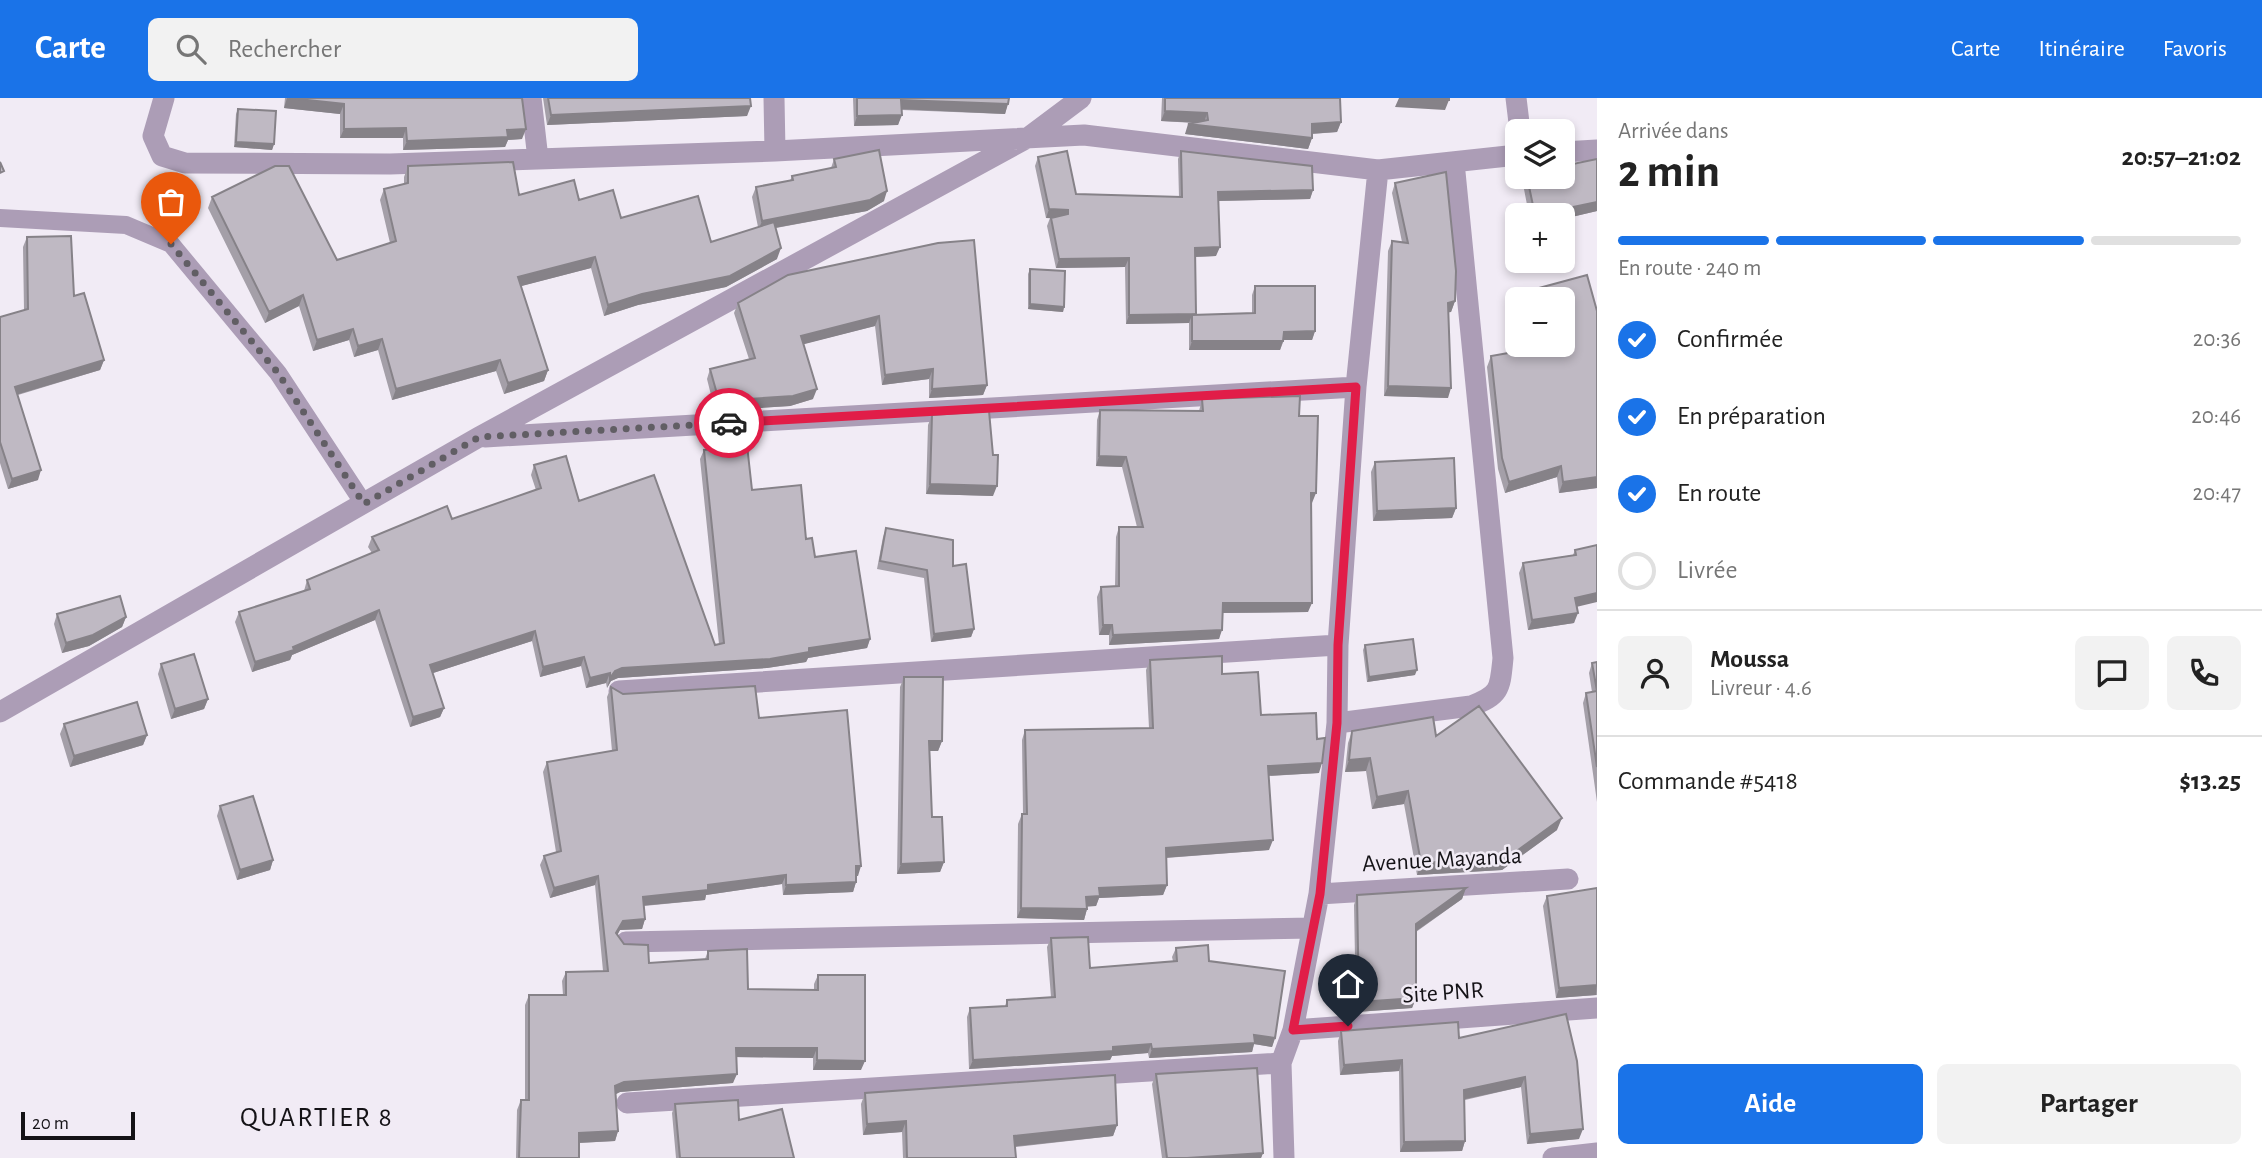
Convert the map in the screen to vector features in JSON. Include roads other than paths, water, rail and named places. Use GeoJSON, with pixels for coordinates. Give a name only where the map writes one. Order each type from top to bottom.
{"type":"FeatureCollection","features":[{"type":"Feature","properties":{"kind":"street"},"geometry":{"type":"LineString","coordinates":[[164,98],[153,136],[162,156],[184,163],[390,164],[775,151],[1084,135],[1378,170],[1505,156]]}},
{"type":"Feature","properties":{"kind":"street"},"geometry":{"type":"LineString","coordinates":[[531,98],[538,159]]}},
{"type":"Feature","properties":{"kind":"street"},"geometry":{"type":"LineString","coordinates":[[774,98],[775,151]]}},
{"type":"Feature","properties":{"kind":"street"},"geometry":{"type":"LineString","coordinates":[[0,712],[479,437],[1029,137],[1081,98]]}},
{"type":"Feature","properties":{"kind":"street"},"geometry":{"type":"LineString","coordinates":[[1516,98],[1519,119]]}},
{"type":"Feature","properties":{"kind":"street"},"geometry":{"type":"LineString","coordinates":[[1575,151],[1597,150]]}},
{"type":"Feature","properties":{"kind":"street"},"geometry":{"type":"LineString","coordinates":[[1337,723],[1471,706],[1488,700],[1500,687],[1503,658],[1454,162]]}},
{"type":"Feature","properties":{"kind":"street"},"geometry":{"type":"LineString","coordinates":[[1284,1158],[1281,1063],[1293,1030],[1320,894],[1337,723],[1338,645],[1356,387],[1378,170]]}},
{"type":"Feature","properties":{"kind":"street"},"geometry":{"type":"LineString","coordinates":[[479,437],[1356,387]]}},
{"type":"Feature","properties":{"kind":"street"},"geometry":{"type":"LineString","coordinates":[[619,691],[1338,645]]}},
{"type":"Feature","properties":{"kind":"street","name":"Avenue Mayanda"},"geometry":{"type":"LineString","coordinates":[[1320,894],[1568,879]]}},
{"type":"Feature","properties":{"kind":"street"},"geometry":{"type":"LineString","coordinates":[[626,942],[1312,928]]}},
{"type":"Feature","properties":{"kind":"street","name":"Site PNR"},"geometry":{"type":"LineString","coordinates":[[1293,1030],[1597,1008]]}},
{"type":"Feature","properties":{"kind":"street"},"geometry":{"type":"LineString","coordinates":[[627,1103],[1281,1063]]}},
{"type":"Feature","properties":{"kind":"street"},"geometry":{"type":"LineString","coordinates":[[1553,1158],[1597,1153]]}},
{"type":"Feature","properties":{"kind":"lane"},"geometry":{"type":"LineString","coordinates":[[0,218],[125,225],[171,244],[278,373],[364,504]]}},
{"type":"Feature","properties":{"kind":"district","name":"QUARTIER 8"},"geometry":{"type":"Point","coordinates":[317,1118]}}]}
